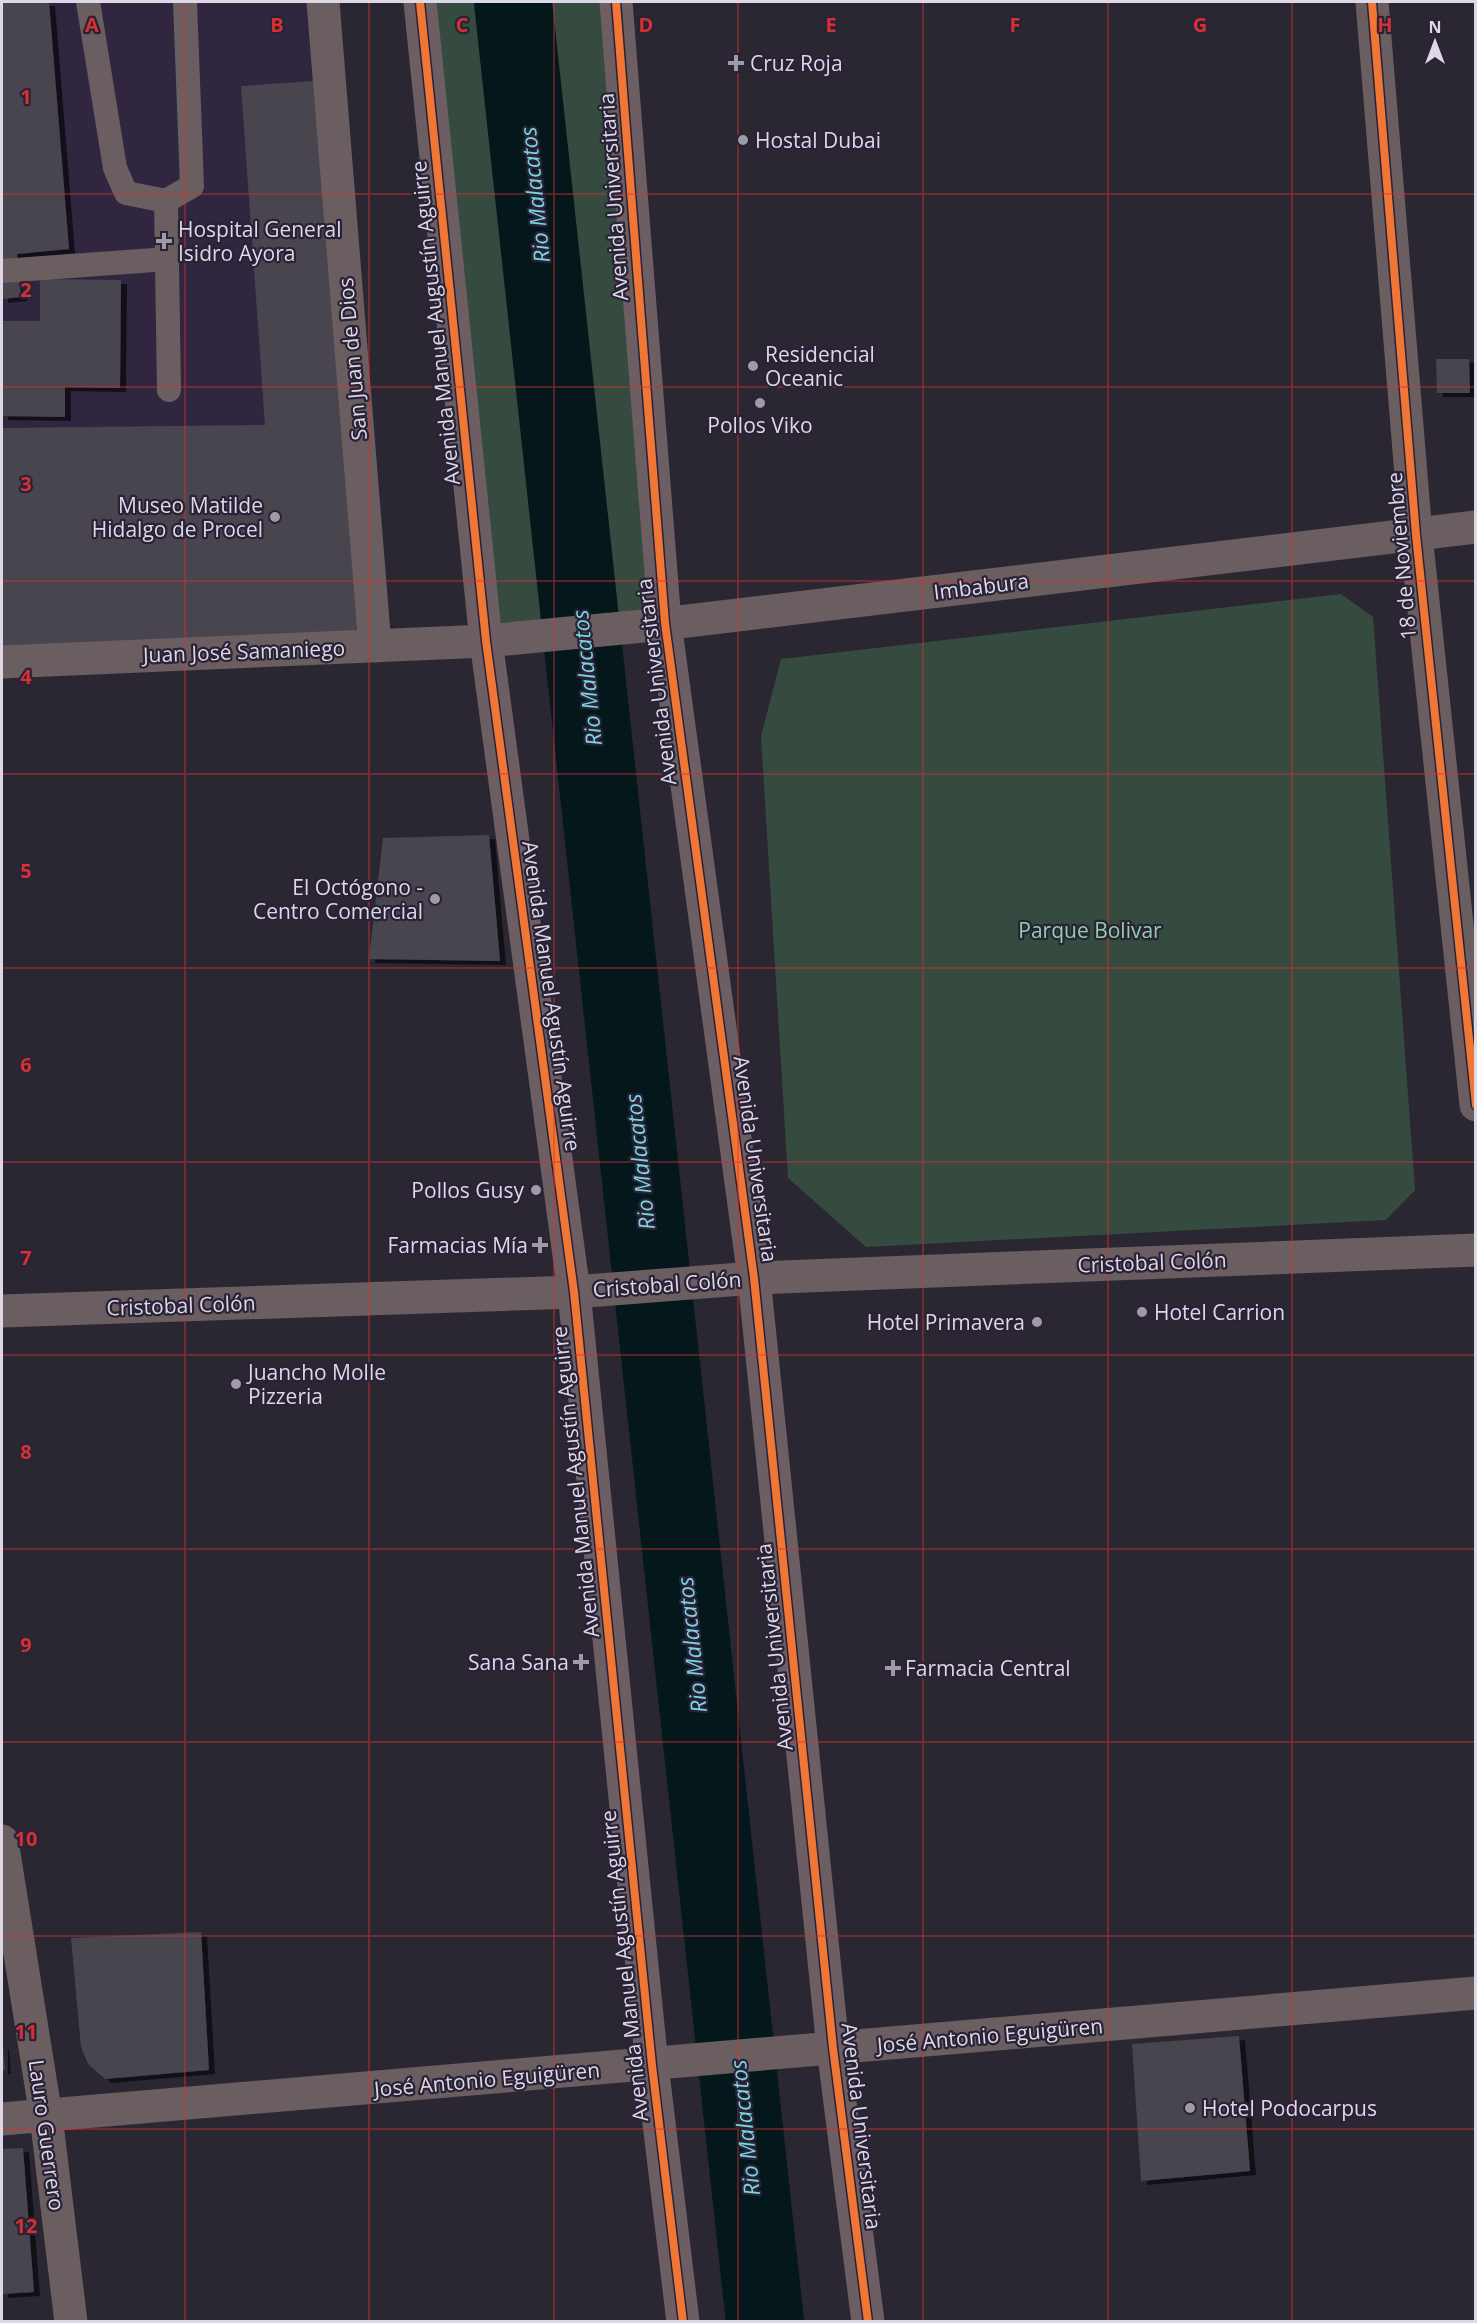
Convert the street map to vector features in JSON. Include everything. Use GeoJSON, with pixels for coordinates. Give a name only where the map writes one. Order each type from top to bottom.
{"type":"FeatureCollection","features":[{"type":"Feature","properties":{"kind":"main road","name":"Avenida Manuel Augustín Aguirre"},"geometry":{"type":"LineString","coordinates":[[420,2],[494,640]]}},
{"type":"Feature","properties":{"kind":"main road","name":"Avenida Universitaria"},"geometry":{"type":"LineString","coordinates":[[616,2],[659,624],[740,1279],[819,2049],[868,2322]]}},
{"type":"Feature","properties":{"kind":"main road","name":"Avenida Manuel Agustín Aguirre"},"geometry":{"type":"LineString","coordinates":[[494,640],[582,1291],[683,2322]]}},
{"type":"Feature","properties":{"kind":"street","name":"San Juan de Dios"},"geometry":{"type":"LineString","coordinates":[[323,2],[375,646]]}},
{"type":"Feature","properties":{"kind":"street","name":"18 de Noviembre"},"geometry":{"type":"LineString","coordinates":[[1372,2],[1416,535],[1476,1105]]}},
{"type":"Feature","properties":{"kind":"street","name":"Imbabura"},"geometry":{"type":"LineString","coordinates":[[494,640],[659,624],[1476,526]]}},
{"type":"Feature","properties":{"kind":"street","name":"Juan José Samaniego"},"geometry":{"type":"LineString","coordinates":[[2,662],[494,640]]}},
{"type":"Feature","properties":{"kind":"street","name":"Cristobal Colón"},"geometry":{"type":"LineString","coordinates":[[2,1311],[582,1291],[740,1279],[1476,1250]]}},
{"type":"Feature","properties":{"kind":"street","name":"Lauro Guerrero"},"geometry":{"type":"LineString","coordinates":[[2,1841],[46,2116],[71,2322]]}},
{"type":"Feature","properties":{"kind":"street","name":"José Antonio Eguigüren"},"geometry":{"type":"LineString","coordinates":[[2,2120],[1476,1993]]}},
{"type":"Feature","properties":{"kind":"lane"},"geometry":{"type":"LineString","coordinates":[[88,2],[115,168],[126,193],[166,201],[192,186],[185,2]]}},
{"type":"Feature","properties":{"kind":"lane"},"geometry":{"type":"LineString","coordinates":[[166,201],[169,390]]}},
{"type":"Feature","properties":{"kind":"lane"},"geometry":{"type":"LineString","coordinates":[[2,271],[168,259]]}},
{"type":"Feature","properties":{"kind":"shaded area","name":"Hospital General Isidro Ayora"},"geometry":{"type":"Polygon","coordinates":[[[2,2],[306,2],[341,400],[2,657],[2,2]]]}},
{"type":"Feature","properties":{"kind":"green space"},"geometry":{"type":"Polygon","coordinates":[[[422,2],[613,2],[664,623],[487,641],[422,2]]]}},
{"type":"Feature","properties":{"kind":"green space","name":"Parque Bolivar"},"geometry":{"type":"Polygon","coordinates":[[[1341,594],[1373,617],[1415,1190],[1386,1220],[866,1247],[788,1178],[761,736],[781,659],[1341,594]]]}},
{"type":"Feature","properties":{"kind":"building"},"geometry":{"type":"Polygon","coordinates":[[[2,2],[49,2],[69,249],[17,254],[21,297],[2,299],[2,2]]]}},
{"type":"Feature","properties":{"kind":"building"},"geometry":{"type":"Polygon","coordinates":[[[313,81],[365,641],[2,657],[2,428],[265,425],[241,86],[313,81]]]}},
{"type":"Feature","properties":{"kind":"building"},"geometry":{"type":"Polygon","coordinates":[[[40,279],[121,280],[120,388],[65,387],[65,417],[2,416],[2,321],[40,321],[40,279]]]}},
{"type":"Feature","properties":{"kind":"building"},"geometry":{"type":"Polygon","coordinates":[[[1436,359],[1469,359],[1470,393],[1437,393],[1436,359]]]}},
{"type":"Feature","properties":{"kind":"building","name":"El Octógono - Centro Comercial"},"geometry":{"type":"Polygon","coordinates":[[[489,835],[500,961],[369,959],[383,838],[489,835]]]}},
{"type":"Feature","properties":{"kind":"building"},"geometry":{"type":"Polygon","coordinates":[[[201,1932],[209,2070],[105,2079],[88,2064],[81,2047],[71,1938],[201,1932]]]}},
{"type":"Feature","properties":{"kind":"building","name":"Hotel Podocarpus"},"geometry":{"type":"Polygon","coordinates":[[[1239,2036],[1250,2171],[1141,2181],[1132,2044],[1239,2036]]]}},
{"type":"Feature","properties":{"kind":"building"},"geometry":{"type":"Polygon","coordinates":[[[3,2046],[5,2070],[2,2070],[3,2046]]]}},
{"type":"Feature","properties":{"kind":"building"},"geometry":{"type":"Polygon","coordinates":[[[23,2148],[34,2292],[2,2294],[2,2149],[23,2148]]]}},
{"type":"Feature","properties":{"kind":"waterway","name":"Rio Malacatos"},"geometry":{"type":"LineString","coordinates":[[513,2],[765,2322]]}},
{"type":"Feature","properties":{"kind":"cycle path"},"geometry":{"type":"LineString","coordinates":[[420,2],[486,641],[574,1292],[652,2065],[683,2322]]}},
{"type":"Feature","properties":{"kind":"cycle path"},"geometry":{"type":"LineString","coordinates":[[616,2],[665,623],[754,1278],[833,2048],[868,2322]]}},
{"type":"Feature","properties":{"kind":"cycle path"},"geometry":{"type":"LineString","coordinates":[[1372,2],[1416,535],[1476,1105]]}},
{"type":"Feature","properties":{"kind":"place","name":"Cruz Roja"},"geometry":{"type":"Point","coordinates":[736,63]}},
{"type":"Feature","properties":{"kind":"place","name":"Hostal Dubai"},"geometry":{"type":"Point","coordinates":[743,140]}},
{"type":"Feature","properties":{"kind":"place","name":"Hospital General Isidro Ayora"},"geometry":{"type":"Point","coordinates":[164,241]}},
{"type":"Feature","properties":{"kind":"place","name":"Residencial Oceanic"},"geometry":{"type":"Point","coordinates":[753,366]}},
{"type":"Feature","properties":{"kind":"place","name":"Pollos Viko"},"geometry":{"type":"Point","coordinates":[760,403]}},
{"type":"Feature","properties":{"kind":"place","name":"Museo Matilde Hidalgo de Procel"},"geometry":{"type":"Point","coordinates":[275,517]}},
{"type":"Feature","properties":{"kind":"place","name":"El Octógono - Centro Comercial"},"geometry":{"type":"Point","coordinates":[435,899]}},
{"type":"Feature","properties":{"kind":"place","name":"Pollos Gusy"},"geometry":{"type":"Point","coordinates":[536,1190]}},
{"type":"Feature","properties":{"kind":"place","name":"Farmacias Mía"},"geometry":{"type":"Point","coordinates":[540,1245]}},
{"type":"Feature","properties":{"kind":"place","name":"Hotel Carrion"},"geometry":{"type":"Point","coordinates":[1142,1312]}},
{"type":"Feature","properties":{"kind":"place","name":"Hotel Primavera"},"geometry":{"type":"Point","coordinates":[1037,1322]}},
{"type":"Feature","properties":{"kind":"place","name":"Juancho Molle Pizzeria"},"geometry":{"type":"Point","coordinates":[236,1384]}},
{"type":"Feature","properties":{"kind":"place","name":"Sana Sana"},"geometry":{"type":"Point","coordinates":[581,1662]}},
{"type":"Feature","properties":{"kind":"place","name":"Farmacia Central"},"geometry":{"type":"Point","coordinates":[893,1668]}},
{"type":"Feature","properties":{"kind":"place","name":"Hotel Podocarpus"},"geometry":{"type":"Point","coordinates":[1190,2108]}}]}
